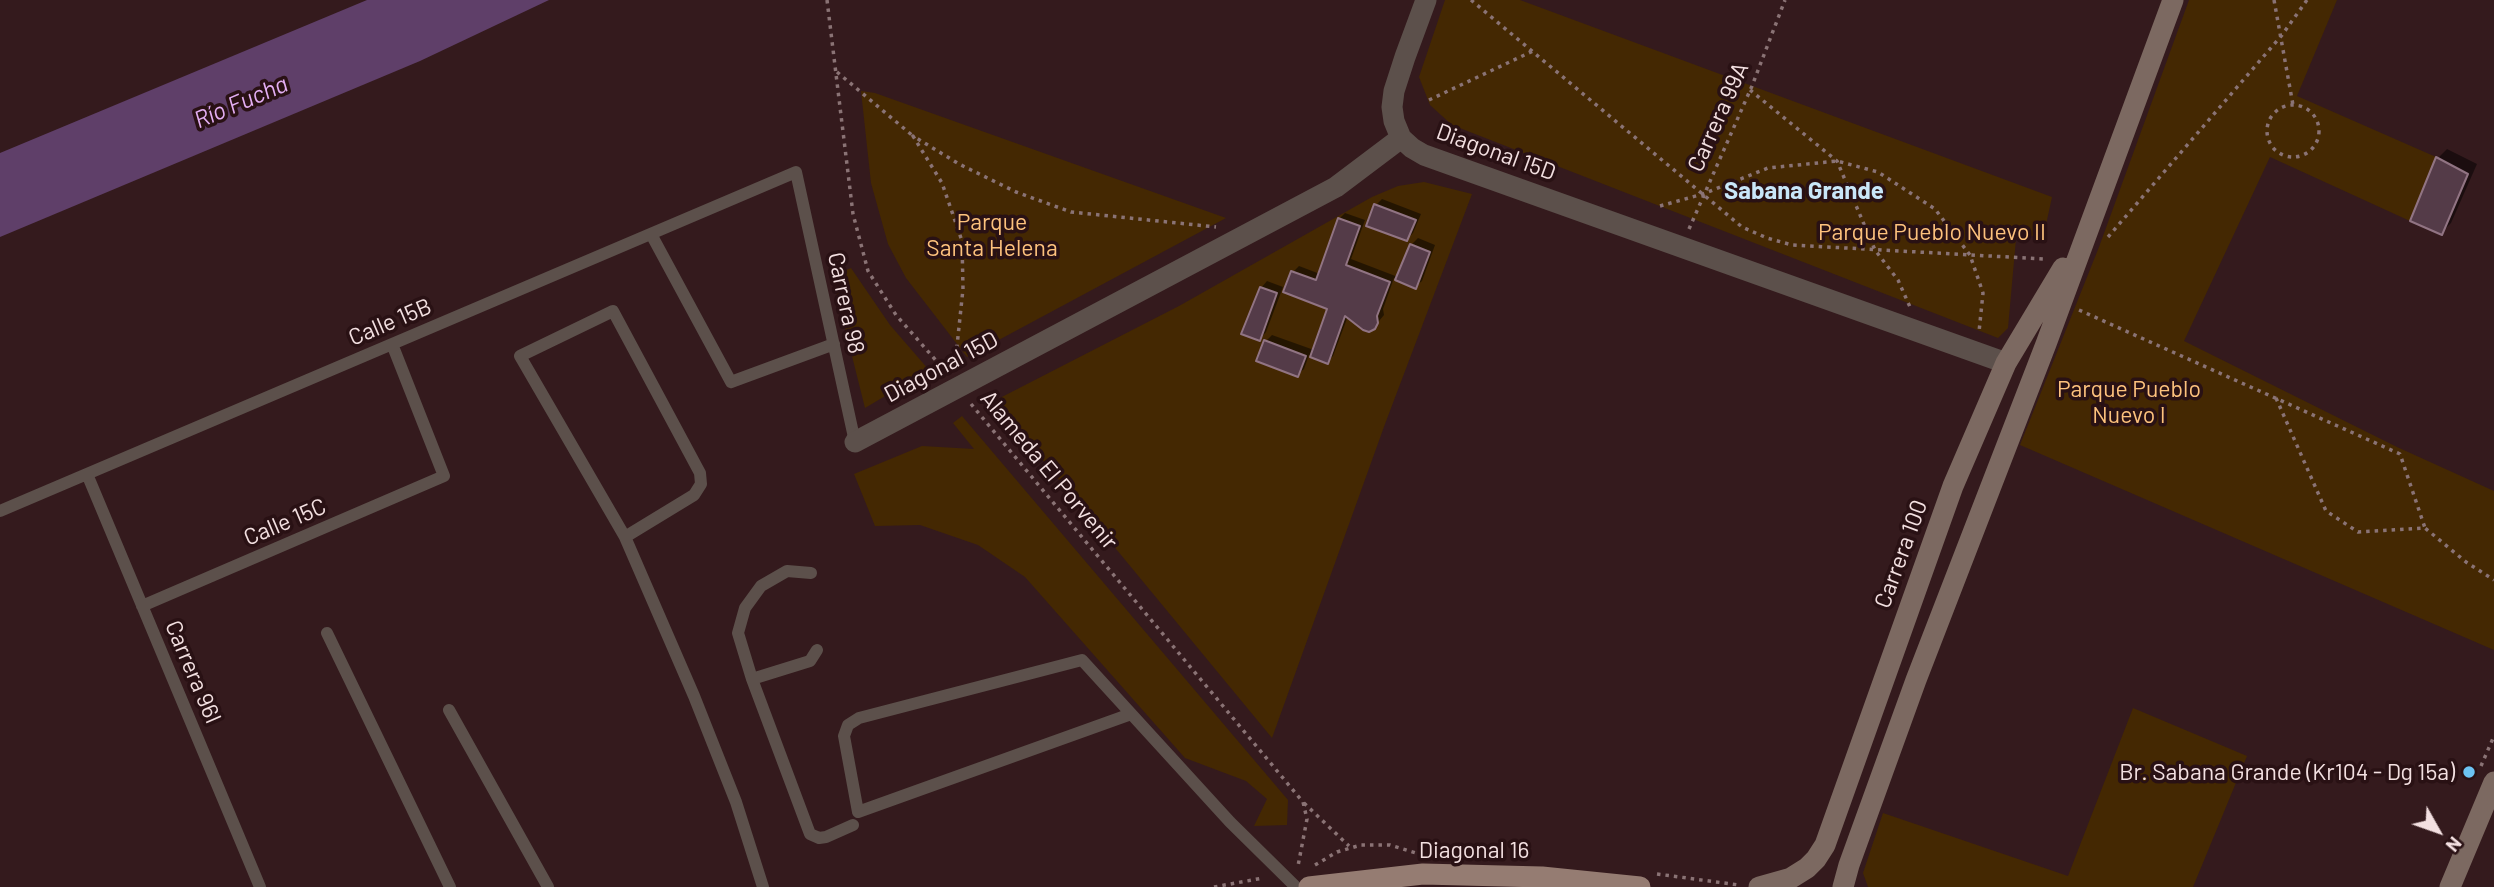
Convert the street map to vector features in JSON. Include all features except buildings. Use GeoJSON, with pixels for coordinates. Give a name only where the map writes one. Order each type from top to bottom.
{"type":"FeatureCollection","features":[{"type":"Feature","properties":{"kind":"main road","name":"Diagonal 16"},"geometry":{"type":"LineString","coordinates":[[1303,879],[1423,874],[1542,877],[1640,887]]}},
{"type":"Feature","properties":{"kind":"street"},"geometry":{"type":"LineString","coordinates":[[1401,138],[1394,121],[1394,91],[1426,0]]}},
{"type":"Feature","properties":{"kind":"street","name":"Carrera 100"},"geometry":{"type":"LineString","coordinates":[[1843,887],[1916,680],[2173,0]]}},
{"type":"Feature","properties":{"kind":"street","name":"Diagonal 15D"},"geometry":{"type":"LineString","coordinates":[[856,442],[1336,187],[1401,138],[1424,155],[2007,363]]}},
{"type":"Feature","properties":{"kind":"street","name":"Carrera 100"},"geometry":{"type":"LineString","coordinates":[[1759,887],[1791,878],[1816,859],[1825,845],[1953,486],[2007,363],[2091,221]]}},
{"type":"Feature","properties":{"kind":"street"},"geometry":{"type":"LineString","coordinates":[[1887,670],[1916,680]]}},
{"type":"Feature","properties":{"kind":"street"},"geometry":{"type":"LineString","coordinates":[[2455,885],[2494,782]]}},
{"type":"Feature","properties":{"kind":"lane","name":"Calle 15B"},"geometry":{"type":"LineString","coordinates":[[0,511],[796,172]]}},
{"type":"Feature","properties":{"kind":"lane","name":"Carrera 98"},"geometry":{"type":"LineString","coordinates":[[796,172],[856,442]]}},
{"type":"Feature","properties":{"kind":"lane"},"geometry":{"type":"LineString","coordinates":[[651,234],[731,382],[834,344]]}},
{"type":"Feature","properties":{"kind":"lane"},"geometry":{"type":"LineString","coordinates":[[625,537],[694,495],[702,484],[700,473],[613,312],[520,356],[625,537],[727,778],[763,887]]}},
{"type":"Feature","properties":{"kind":"lane","name":"Calle 15C"},"geometry":{"type":"LineString","coordinates":[[142,606],[444,476],[392,344]]}},
{"type":"Feature","properties":{"kind":"lane","name":"Carrera 96I"},"geometry":{"type":"LineString","coordinates":[[87,474],[260,887]]}},
{"type":"Feature","properties":{"kind":"lane"},"geometry":{"type":"LineString","coordinates":[[811,573],[787,571],[761,586],[745,608],[738,633],[752,680],[810,834],[819,838],[826,837],[853,825]]}},
{"type":"Feature","properties":{"kind":"lane"},"geometry":{"type":"LineString","coordinates":[[327,634],[450,887]]}},
{"type":"Feature","properties":{"kind":"lane"},"geometry":{"type":"LineString","coordinates":[[752,680],[810,661],[817,650]]}},
{"type":"Feature","properties":{"kind":"lane"},"geometry":{"type":"LineString","coordinates":[[1131,714],[858,812],[844,736],[848,725],[859,718],[1082,660],[1230,822],[1296,887]]}},
{"type":"Feature","properties":{"kind":"lane"},"geometry":{"type":"LineString","coordinates":[[449,710],[548,887]]}},
{"type":"Feature","properties":{"kind":"path","name":"Alameda El Porvenir"},"geometry":{"type":"LineString","coordinates":[[827,0],[853,214],[868,271],[896,315],[1303,802],[1350,846]]}},
{"type":"Feature","properties":{"kind":"path"},"geometry":{"type":"LineString","coordinates":[[1471,0],[1742,227],[1767,239],[1792,245],[2044,259]]}},
{"type":"Feature","properties":{"kind":"path","name":"Carrera 99A"},"geometry":{"type":"LineString","coordinates":[[1681,247],[1750,90],[1785,0]]}},
{"type":"Feature","properties":{"kind":"path"},"geometry":{"type":"LineString","coordinates":[[2274,0],[2292,105]]}},
{"type":"Feature","properties":{"kind":"path"},"geometry":{"type":"LineString","coordinates":[[2108,237],[2282,35],[2307,0]]}},
{"type":"Feature","properties":{"kind":"path"},"geometry":{"type":"LineString","coordinates":[[1429,100],[1533,51]]}},
{"type":"Feature","properties":{"kind":"path"},"geometry":{"type":"LineString","coordinates":[[835,71],[913,136],[959,164],[1016,192],[1072,212],[1250,233]]}},
{"type":"Feature","properties":{"kind":"path"},"geometry":{"type":"LineString","coordinates":[[1750,90],[1837,161],[1875,250],[1898,280],[1909,306],[1921,311]]}},
{"type":"Feature","properties":{"kind":"path"},"geometry":{"type":"LineString","coordinates":[[2292,105],[2308,109],[2318,122],[2319,130],[2315,145],[2302,155],[2294,157],[2277,151],[2271,144],[2268,127],[2276,111],[2292,105]]}},
{"type":"Feature","properties":{"kind":"path"},"geometry":{"type":"LineString","coordinates":[[913,136],[943,183],[962,241],[963,289],[955,364],[959,388]]}},
{"type":"Feature","properties":{"kind":"path"},"geometry":{"type":"LineString","coordinates":[[1660,206],[1703,194],[1768,168],[1837,161],[1878,172],[1935,209],[1970,255],[1983,293],[1980,330],[1977,336]]}},
{"type":"Feature","properties":{"kind":"path"},"geometry":{"type":"LineString","coordinates":[[2061,302],[2400,454],[2425,528],[2466,562],[2494,580]]}},
{"type":"Feature","properties":{"kind":"path"},"geometry":{"type":"LineString","coordinates":[[2276,398],[2326,511],[2358,532],[2425,528]]}},
{"type":"Feature","properties":{"kind":"path"},"geometry":{"type":"LineString","coordinates":[[1303,802],[1307,819],[1303,879]]}},
{"type":"Feature","properties":{"kind":"green space","name":"Parque Pueblo Nuevo II"},"geometry":{"type":"Polygon","coordinates":[[[1445,0],[1520,0],[2052,197],[2044,234],[2016,239],[2008,328],[1998,338],[1452,125],[1430,105],[1419,77],[1445,0]]]}},
{"type":"Feature","properties":{"kind":"green space","name":"Parque Pueblo Nuevo I"},"geometry":{"type":"Polygon","coordinates":[[[2189,0],[2337,0],[2297,96],[2436,157],[2410,221],[2270,157],[2184,341],[2397,447],[2494,491],[2494,650],[2020,445],[2099,247],[2189,0]]]}},
{"type":"Feature","properties":{"kind":"green space","name":"Parque Santa Helena"},"geometry":{"type":"Polygon","coordinates":[[[861,91],[875,93],[1226,218],[967,357],[906,278],[888,244],[871,183],[861,91]]]}},
{"type":"Feature","properties":{"kind":"green space"},"geometry":{"type":"Polygon","coordinates":[[[1424,182],[1472,194],[1385,424],[1272,738],[994,401],[1179,306],[1372,197],[1398,186],[1424,182]]]}},
{"type":"Feature","properties":{"kind":"green space"},"geometry":{"type":"Polygon","coordinates":[[[851,268],[890,325],[929,370],[865,408],[832,276],[851,268]]]}},
{"type":"Feature","properties":{"kind":"green space"},"geometry":{"type":"Polygon","coordinates":[[[962,416],[1288,800],[1287,825],[1254,826],[1267,799],[1246,781],[1185,758],[1025,577],[978,545],[920,525],[875,526],[854,474],[922,446],[974,449],[953,423],[962,416]]]}},
{"type":"Feature","properties":{"kind":"green space"},"geometry":{"type":"Polygon","coordinates":[[[2133,708],[2247,756],[2193,887],[1868,887],[1863,873],[1883,813],[2068,876],[2133,708]]]}},
{"type":"Feature","properties":{"kind":"water","name":"Río Fucha"},"geometry":{"type":"Polygon","coordinates":[[[367,0],[549,0],[420,61],[0,237],[0,153],[367,0]]]}},
{"type":"Feature","properties":{"kind":"place","name":"Br. Sabana Grande (Kr104 - Dg 15a)"},"geometry":{"type":"Point","coordinates":[2469,772]}},
{"type":"Feature","properties":{"kind":"district","name":"Sabana Grande"},"geometry":{"type":"Point","coordinates":[1804,191]}}]}
